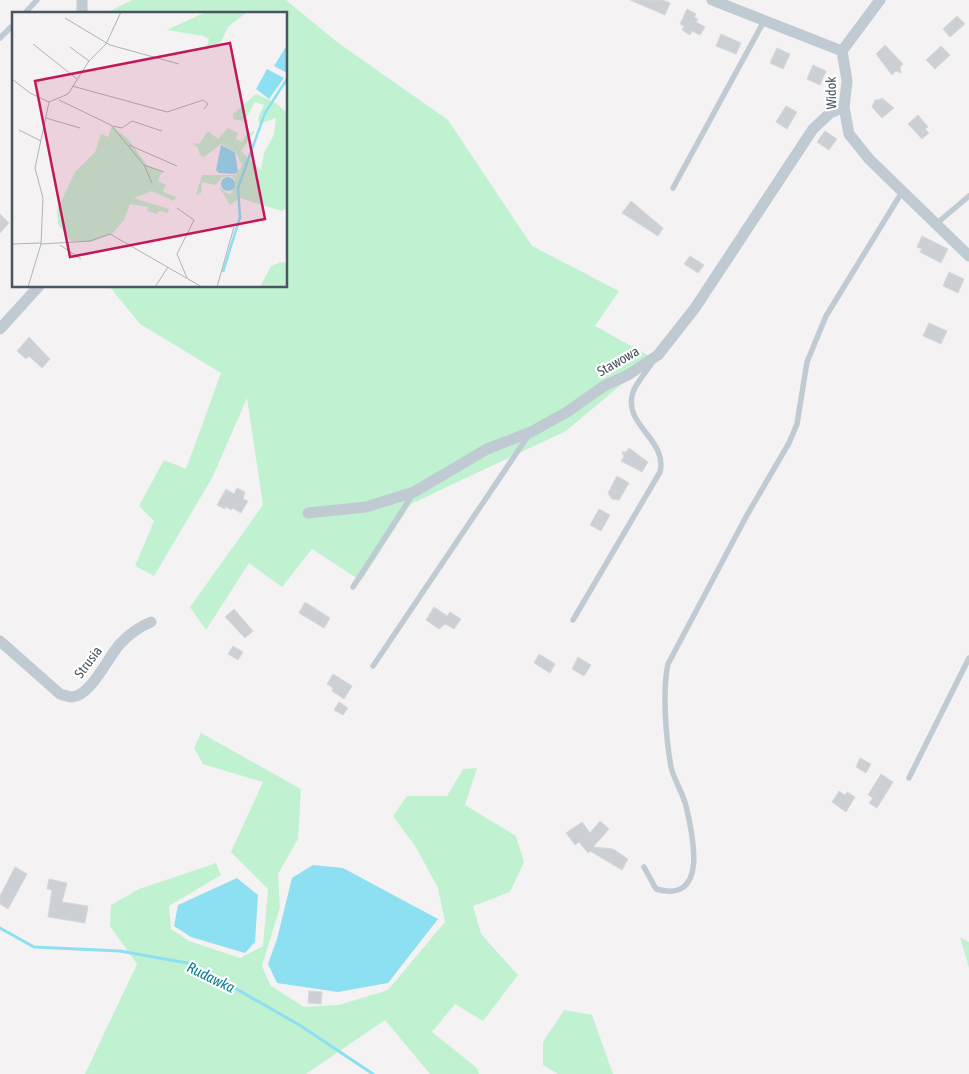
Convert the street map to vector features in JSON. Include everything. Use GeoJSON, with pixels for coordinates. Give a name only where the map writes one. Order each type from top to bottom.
{"type":"FeatureCollection","features":[{"type":"Feature","properties":{"kind":"street"},"geometry":{"type":"LineString","coordinates":[[712,0],[842,51],[880,0]]}},
{"type":"Feature","properties":{"kind":"street","name":"Widok"},"geometry":{"type":"LineString","coordinates":[[842,51],[847,81],[844,107],[849,134],[869,159],[969,256]]}},
{"type":"Feature","properties":{"kind":"street","name":"Stawowa"},"geometry":{"type":"LineString","coordinates":[[308,513],[366,507],[414,492],[487,449],[530,432],[567,412],[604,386],[628,375],[658,355],[695,308],[813,129],[830,113],[844,107]]}},
{"type":"Feature","properties":{"kind":"street"},"geometry":{"type":"LineString","coordinates":[[0,329],[38,288]]}},
{"type":"Feature","properties":{"kind":"street","name":"Strusia"},"geometry":{"type":"LineString","coordinates":[[0,641],[60,694],[71,697],[81,694],[89,687],[120,644],[136,629],[151,622]]}},
{"type":"Feature","properties":{"kind":"lane"},"geometry":{"type":"LineString","coordinates":[[26,12],[37,0]]}},
{"type":"Feature","properties":{"kind":"lane"},"geometry":{"type":"LineString","coordinates":[[672,188],[764,20]]}},
{"type":"Feature","properties":{"kind":"lane"},"geometry":{"type":"LineString","coordinates":[[0,38],[12,26]]}},
{"type":"Feature","properties":{"kind":"lane"},"geometry":{"type":"LineString","coordinates":[[644,868],[656,889],[668,892],[684,887],[692,877],[695,867],[686,805],[672,768],[664,682],[668,664],[747,515],[789,443],[797,424],[807,362],[826,316],[902,192]]}},
{"type":"Feature","properties":{"kind":"lane"},"geometry":{"type":"LineString","coordinates":[[936,224],[969,196]]}},
{"type":"Feature","properties":{"kind":"lane"},"geometry":{"type":"LineString","coordinates":[[573,620],[660,472],[661,454],[632,413],[631,401],[634,390],[658,355]]}},
{"type":"Feature","properties":{"kind":"lane"},"geometry":{"type":"LineString","coordinates":[[373,666],[530,432]]}},
{"type":"Feature","properties":{"kind":"lane"},"geometry":{"type":"LineString","coordinates":[[353,587],[414,492]]}},
{"type":"Feature","properties":{"kind":"lane"},"geometry":{"type":"LineString","coordinates":[[909,778],[969,658]]}},
{"type":"Feature","properties":{"kind":"green space"},"geometry":{"type":"Polygon","coordinates":[[[132,0],[286,0],[337,42],[448,120],[532,246],[619,291],[595,326],[653,358],[566,431],[411,504],[361,581],[312,549],[282,587],[249,563],[206,630],[190,607],[263,505],[247,398],[212,478],[154,576],[135,566],[154,521],[139,506],[164,460],[186,469],[221,373],[140,324],[111,288],[288,288],[288,12],[108,12],[132,0]]]}},
{"type":"Feature","properties":{"kind":"green space"},"geometry":{"type":"Polygon","coordinates":[[[201,733],[301,789],[298,839],[278,874],[280,907],[262,966],[271,986],[304,1007],[339,1005],[388,990],[445,922],[438,888],[417,849],[393,816],[407,796],[447,796],[463,769],[477,768],[465,805],[516,836],[524,862],[510,892],[473,906],[481,934],[518,975],[483,1021],[455,1004],[432,1032],[477,1068],[479,1074],[430,1074],[385,1020],[306,1074],[85,1074],[137,964],[110,926],[111,905],[139,889],[216,863],[221,875],[169,906],[171,929],[189,941],[240,958],[263,946],[268,889],[231,852],[263,782],[203,764],[194,748],[201,733]]]}},
{"type":"Feature","properties":{"kind":"green space"},"geometry":{"type":"Polygon","coordinates":[[[960,937],[969,942],[969,968],[960,937]]]}},
{"type":"Feature","properties":{"kind":"green space"},"geometry":{"type":"Polygon","coordinates":[[[564,1010],[592,1015],[613,1074],[558,1074],[543,1065],[543,1042],[564,1010]]]}},
{"type":"Feature","properties":{"kind":"water"},"geometry":{"type":"Polygon","coordinates":[[[313,865],[343,868],[438,919],[388,983],[338,992],[277,983],[268,964],[277,939],[292,878],[313,865]]]}},
{"type":"Feature","properties":{"kind":"water"},"geometry":{"type":"Polygon","coordinates":[[[237,878],[258,895],[255,942],[245,953],[191,937],[174,926],[178,905],[237,878]]]}},
{"type":"Feature","properties":{"kind":"building"},"geometry":{"type":"Polygon","coordinates":[[[630,0],[663,0],[670,3],[665,15],[630,0]]]}},
{"type":"Feature","properties":{"kind":"building"},"geometry":{"type":"Polygon","coordinates":[[[687,9],[696,14],[694,17],[698,19],[696,22],[705,27],[700,35],[692,31],[690,35],[682,30],[684,26],[680,24],[687,9]]]}},
{"type":"Feature","properties":{"kind":"building"},"geometry":{"type":"Polygon","coordinates":[[[957,16],[965,24],[950,37],[943,29],[957,16]]]}},
{"type":"Feature","properties":{"kind":"building"},"geometry":{"type":"Polygon","coordinates":[[[721,34],[741,43],[736,54],[716,46],[721,34]]]}},
{"type":"Feature","properties":{"kind":"building"},"geometry":{"type":"Polygon","coordinates":[[[885,45],[903,64],[900,67],[901,73],[896,71],[892,75],[876,54],[885,45]]]}},
{"type":"Feature","properties":{"kind":"building"},"geometry":{"type":"Polygon","coordinates":[[[941,46],[950,55],[935,69],[926,60],[941,46]]]}},
{"type":"Feature","properties":{"kind":"building"},"geometry":{"type":"Polygon","coordinates":[[[777,48],[790,54],[783,69],[770,63],[777,48]]]}},
{"type":"Feature","properties":{"kind":"building"},"geometry":{"type":"Polygon","coordinates":[[[813,65],[826,71],[820,85],[807,79],[813,65]]]}},
{"type":"Feature","properties":{"kind":"building"},"geometry":{"type":"Polygon","coordinates":[[[882,98],[894,108],[882,118],[872,107],[875,100],[882,98]]]}},
{"type":"Feature","properties":{"kind":"building"},"geometry":{"type":"Polygon","coordinates":[[[786,106],[797,112],[787,129],[776,122],[786,106]]]}},
{"type":"Feature","properties":{"kind":"building"},"geometry":{"type":"Polygon","coordinates":[[[918,115],[928,127],[925,129],[929,133],[922,139],[908,124],[918,115]]]}},
{"type":"Feature","properties":{"kind":"building"},"geometry":{"type":"Polygon","coordinates":[[[825,131],[837,139],[829,150],[817,142],[825,131]]]}},
{"type":"Feature","properties":{"kind":"building"},"geometry":{"type":"Polygon","coordinates":[[[631,201],[663,228],[658,236],[622,213],[631,201]]]}},
{"type":"Feature","properties":{"kind":"building"},"geometry":{"type":"Polygon","coordinates":[[[0,214],[9,223],[0,233],[0,214]]]}},
{"type":"Feature","properties":{"kind":"building"},"geometry":{"type":"Polygon","coordinates":[[[922,236],[948,249],[941,263],[920,252],[922,249],[917,247],[922,236]]]}},
{"type":"Feature","properties":{"kind":"building"},"geometry":{"type":"Polygon","coordinates":[[[690,256],[704,265],[698,273],[684,264],[690,256]]]}},
{"type":"Feature","properties":{"kind":"building"},"geometry":{"type":"Polygon","coordinates":[[[949,272],[964,279],[958,293],[943,286],[949,272]]]}},
{"type":"Feature","properties":{"kind":"building"},"geometry":{"type":"Polygon","coordinates":[[[929,323],[947,331],[941,344],[923,336],[929,323]]]}},
{"type":"Feature","properties":{"kind":"building"},"geometry":{"type":"Polygon","coordinates":[[[29,337],[50,359],[42,368],[29,356],[26,359],[17,351],[29,337]]]}},
{"type":"Feature","properties":{"kind":"building"},"geometry":{"type":"Polygon","coordinates":[[[629,448],[648,462],[642,472],[621,461],[624,457],[622,452],[626,452],[629,448]]]}},
{"type":"Feature","properties":{"kind":"building"},"geometry":{"type":"Polygon","coordinates":[[[617,476],[629,483],[619,500],[612,499],[608,493],[617,476]]]}},
{"type":"Feature","properties":{"kind":"building"},"geometry":{"type":"Polygon","coordinates":[[[237,488],[245,492],[243,499],[248,501],[241,513],[232,508],[231,510],[226,507],[225,509],[217,505],[226,489],[234,494],[237,488]]]}},
{"type":"Feature","properties":{"kind":"building"},"geometry":{"type":"Polygon","coordinates":[[[599,509],[610,515],[601,531],[590,525],[599,509]]]}},
{"type":"Feature","properties":{"kind":"building"},"geometry":{"type":"Polygon","coordinates":[[[305,602],[330,618],[324,628],[299,613],[305,602]]]}},
{"type":"Feature","properties":{"kind":"building"},"geometry":{"type":"Polygon","coordinates":[[[434,607],[447,616],[450,612],[461,619],[454,629],[445,624],[439,629],[426,620],[434,607]]]}},
{"type":"Feature","properties":{"kind":"building"},"geometry":{"type":"Polygon","coordinates":[[[234,609],[253,631],[245,638],[225,617],[234,609]]]}},
{"type":"Feature","properties":{"kind":"building"},"geometry":{"type":"Polygon","coordinates":[[[233,646],[243,652],[238,660],[228,654],[233,646]]]}},
{"type":"Feature","properties":{"kind":"building"},"geometry":{"type":"Polygon","coordinates":[[[539,654],[555,664],[550,673],[534,663],[539,654]]]}},
{"type":"Feature","properties":{"kind":"building"},"geometry":{"type":"Polygon","coordinates":[[[578,657],[591,665],[584,676],[572,669],[578,657]]]}},
{"type":"Feature","properties":{"kind":"building"},"geometry":{"type":"Polygon","coordinates":[[[333,674],[352,686],[344,699],[332,691],[333,688],[327,684],[333,674]]]}},
{"type":"Feature","properties":{"kind":"building"},"geometry":{"type":"Polygon","coordinates":[[[339,702],[348,708],[343,715],[334,710],[339,702]]]}},
{"type":"Feature","properties":{"kind":"building"},"geometry":{"type":"Polygon","coordinates":[[[860,758],[871,764],[866,773],[856,767],[860,758]]]}},
{"type":"Feature","properties":{"kind":"building"},"geometry":{"type":"Polygon","coordinates":[[[881,774],[893,782],[877,808],[869,803],[873,798],[868,795],[881,774]]]}},
{"type":"Feature","properties":{"kind":"building"},"geometry":{"type":"Polygon","coordinates":[[[839,791],[845,795],[847,792],[855,797],[846,812],[832,802],[839,791]]]}},
{"type":"Feature","properties":{"kind":"building"},"geometry":{"type":"Polygon","coordinates":[[[600,821],[609,829],[593,847],[613,849],[628,859],[622,870],[590,851],[588,853],[579,842],[575,845],[566,833],[582,822],[590,833],[600,821]]]}},
{"type":"Feature","properties":{"kind":"building"},"geometry":{"type":"Polygon","coordinates":[[[15,867],[27,874],[8,909],[0,904],[0,896],[15,867]]]}},
{"type":"Feature","properties":{"kind":"building"},"geometry":{"type":"Polygon","coordinates":[[[49,879],[67,883],[62,902],[88,906],[85,923],[48,917],[52,890],[47,889],[49,879]]]}},
{"type":"Feature","properties":{"kind":"building"},"geometry":{"type":"Polygon","coordinates":[[[309,991],[322,992],[321,1004],[308,1003],[309,991]]]}},
{"type":"Feature","properties":{"kind":"waterway","name":"Rudawka"},"geometry":{"type":"LineString","coordinates":[[0,928],[34,947],[120,951],[193,964],[301,1026],[373,1074]]}}]}
